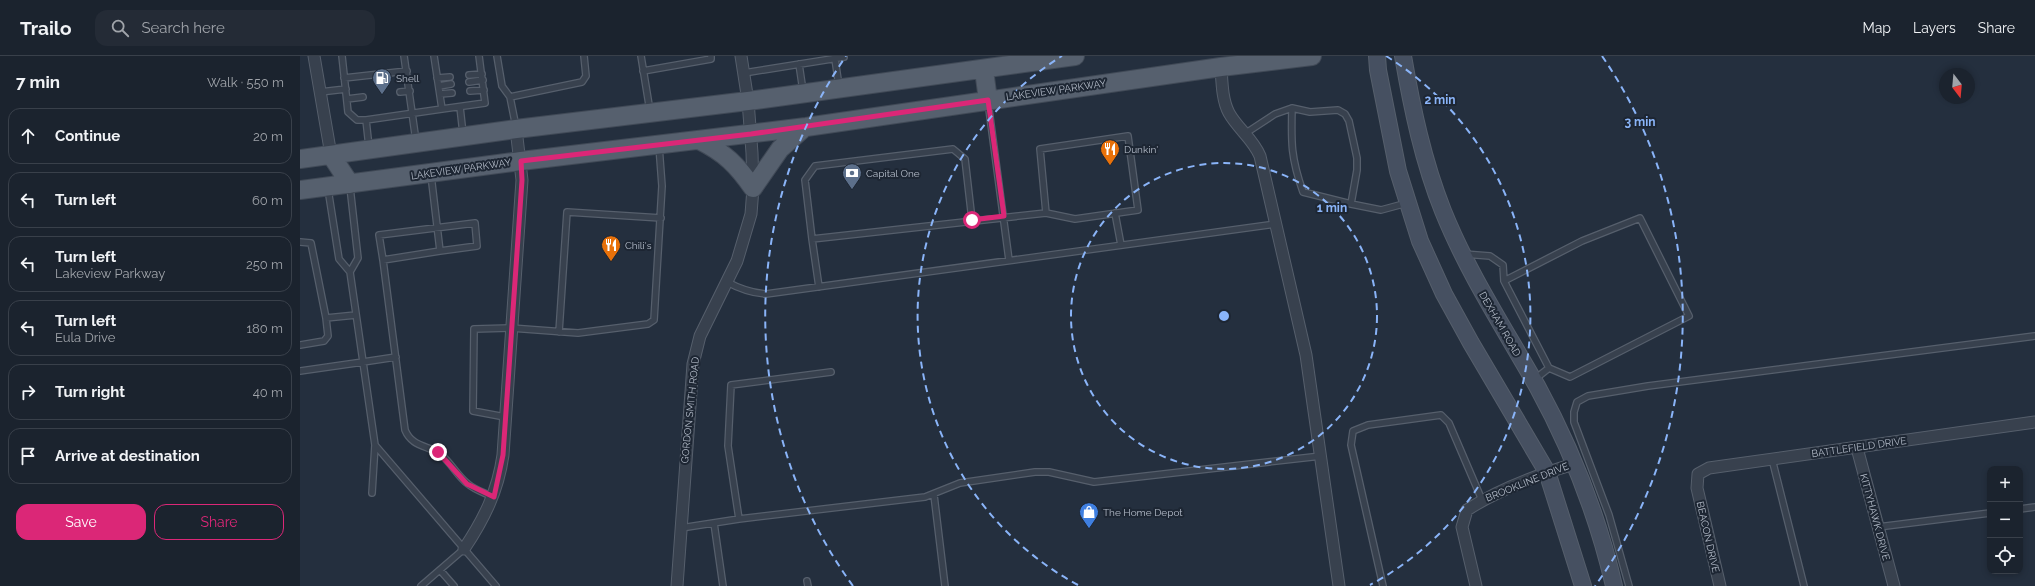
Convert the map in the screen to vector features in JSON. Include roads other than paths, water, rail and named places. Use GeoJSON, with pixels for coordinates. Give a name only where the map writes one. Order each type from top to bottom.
{"type":"FeatureCollection","features":[{"type":"Feature","properties":{"kind":"main road","name":"LAKEVIEW PARKWAY"},"geometry":{"type":"LineString","coordinates":[[300,190],[521,161],[806,127],[1221,67],[1312,56]]}},
{"type":"Feature","properties":{"kind":"main road"},"geometry":{"type":"LineString","coordinates":[[300,159],[516,129],[839,89],[983,63],[1067,57]]}},
{"type":"Feature","properties":{"kind":"main road"},"geometry":{"type":"LineString","coordinates":[[983,63],[988,100]]}},
{"type":"Feature","properties":{"kind":"main road"},"geometry":{"type":"LineString","coordinates":[[699,140],[726,156],[738,168],[753,188],[780,149],[806,127]]}},
{"type":"Feature","properties":{"kind":"main road"},"geometry":{"type":"LineString","coordinates":[[332,155],[350,184]]}},
{"type":"Feature","properties":{"kind":"main road"},"geometry":{"type":"LineString","coordinates":[[327,187],[332,155]]}},
{"type":"Feature","properties":{"kind":"street"},"geometry":{"type":"LineString","coordinates":[[314,56],[332,155]]}},
{"type":"Feature","properties":{"kind":"street","name":"GORDON SMITH ROAD"},"geometry":{"type":"LineString","coordinates":[[677,586],[693,364],[700,336],[737,261],[751,214],[753,188],[751,134],[748,101],[741,56]]}},
{"type":"Feature","properties":{"kind":"street"},"geometry":{"type":"LineString","coordinates":[[1377,56],[1378,70],[1389,126],[1407,203],[1420,241],[1444,294],[1547,472],[1583,586]]}},
{"type":"Feature","properties":{"kind":"street","name":"DEXHAM ROAD"},"geometry":{"type":"LineString","coordinates":[[1403,56],[1412,103],[1429,173],[1462,254],[1484,298],[1533,380],[1555,422],[1574,464],[1592,512],[1614,586]]}},
{"type":"Feature","properties":{"kind":"street"},"geometry":{"type":"LineString","coordinates":[[1221,67],[1224,96],[1229,112],[1257,147],[1277,224],[1306,355],[1338,586]]}},
{"type":"Feature","properties":{"kind":"street"},"geometry":{"type":"LineString","coordinates":[[464,548],[485,515],[494,497],[503,455],[522,180],[521,161],[516,129]]}},
{"type":"Feature","properties":{"kind":"street","name":"BATTLEFIELD DRIVE"},"geometry":{"type":"LineString","coordinates":[[1697,488],[1698,474],[1708,468],[2035,422]]}},
{"type":"Feature","properties":{"kind":"street","name":"KITTYHAWK DRIVE"},"geometry":{"type":"LineString","coordinates":[[1857,448],[1894,586]]}},
{"type":"Feature","properties":{"kind":"street","name":"BROOKLINE DRIVE"},"geometry":{"type":"LineString","coordinates":[[1476,586],[1462,527],[1467,510],[1482,500],[1547,472],[1574,464]]}},
{"type":"Feature","properties":{"kind":"street","name":"BEACON DRIVE"},"geometry":{"type":"LineString","coordinates":[[1697,488],[1720,586]]}},
{"type":"Feature","properties":{"kind":"lane"},"geometry":{"type":"LineString","coordinates":[[342,56],[348,112],[357,120],[485,103],[479,56]]}},
{"type":"Feature","properties":{"kind":"lane"},"geometry":{"type":"LineString","coordinates":[[404,56],[416,143]]}},
{"type":"Feature","properties":{"kind":"lane"},"geometry":{"type":"LineString","coordinates":[[434,56],[442,109]]}},
{"type":"Feature","properties":{"kind":"lane"},"geometry":{"type":"LineString","coordinates":[[497,56],[502,86],[510,96],[516,129]]}},
{"type":"Feature","properties":{"kind":"lane"},"geometry":{"type":"LineString","coordinates":[[510,96],[582,82],[586,76],[584,56]]}},
{"type":"Feature","properties":{"kind":"lane"},"geometry":{"type":"LineString","coordinates":[[641,56],[650,113]]}},
{"type":"Feature","properties":{"kind":"lane"},"geometry":{"type":"LineString","coordinates":[[643,71],[711,58],[711,56]]}},
{"type":"Feature","properties":{"kind":"lane"},"geometry":{"type":"LineString","coordinates":[[744,73],[844,57]]}},
{"type":"Feature","properties":{"kind":"lane"},"geometry":{"type":"LineString","coordinates":[[835,59],[839,89]]}},
{"type":"Feature","properties":{"kind":"lane"},"geometry":{"type":"LineString","coordinates":[[799,64],[804,93]]}},
{"type":"Feature","properties":{"kind":"lane"},"geometry":{"type":"LineString","coordinates":[[344,78],[407,71]]}},
{"type":"Feature","properties":{"kind":"lane"},"geometry":{"type":"LineString","coordinates":[[469,75],[482,77]]}},
{"type":"Feature","properties":{"kind":"lane"},"geometry":{"type":"LineString","coordinates":[[437,78],[450,77]]}},
{"type":"Feature","properties":{"kind":"lane"},"geometry":{"type":"LineString","coordinates":[[469,82],[482,77]]}},
{"type":"Feature","properties":{"kind":"lane"},"geometry":{"type":"LineString","coordinates":[[438,86],[451,84]]}},
{"type":"Feature","properties":{"kind":"lane"},"geometry":{"type":"LineString","coordinates":[[320,92],[346,89]]}},
{"type":"Feature","properties":{"kind":"lane"},"geometry":{"type":"LineString","coordinates":[[470,91],[484,90]]}},
{"type":"Feature","properties":{"kind":"lane"},"geometry":{"type":"LineString","coordinates":[[400,92],[410,92]]}},
{"type":"Feature","properties":{"kind":"lane"},"geometry":{"type":"LineString","coordinates":[[440,94],[452,93]]}},
{"type":"Feature","properties":{"kind":"lane"},"geometry":{"type":"LineString","coordinates":[[347,99],[364,97]]}},
{"type":"Feature","properties":{"kind":"lane"},"geometry":{"type":"LineString","coordinates":[[988,100],[1009,260]]}},
{"type":"Feature","properties":{"kind":"lane"},"geometry":{"type":"LineString","coordinates":[[460,106],[464,136]]}},
{"type":"Feature","properties":{"kind":"lane"},"geometry":{"type":"LineString","coordinates":[[1292,108],[1291,147],[1294,169],[1303,192],[1381,210],[1407,203]]}},
{"type":"Feature","properties":{"kind":"lane"},"geometry":{"type":"LineString","coordinates":[[1246,134],[1275,114],[1292,108],[1310,112],[1338,110],[1345,114],[1349,121],[1357,158],[1357,170],[1351,204]]}},
{"type":"Feature","properties":{"kind":"lane"},"geometry":{"type":"LineString","coordinates":[[366,120],[370,150]]}},
{"type":"Feature","properties":{"kind":"lane"},"geometry":{"type":"LineString","coordinates":[[812,239],[1004,216],[1046,213],[1075,219],[1138,210],[1128,136],[1040,149],[1046,213]]}},
{"type":"Feature","properties":{"kind":"lane"},"geometry":{"type":"LineString","coordinates":[[505,417],[472,411],[474,329],[511,328],[578,333],[648,324],[654,320],[662,186],[658,145]]}},
{"type":"Feature","properties":{"kind":"lane"},"geometry":{"type":"LineString","coordinates":[[819,287],[805,180],[815,166],[953,149],[965,159],[972,220]]}},
{"type":"Feature","properties":{"kind":"lane"},"geometry":{"type":"LineString","coordinates":[[430,173],[440,251]]}},
{"type":"Feature","properties":{"kind":"lane"},"geometry":{"type":"LineString","coordinates":[[350,184],[358,258],[350,272]]}},
{"type":"Feature","properties":{"kind":"lane"},"geometry":{"type":"LineString","coordinates":[[327,187],[339,259],[350,272],[375,444],[372,493]]}},
{"type":"Feature","properties":{"kind":"lane"},"geometry":{"type":"LineString","coordinates":[[559,332],[567,212],[661,218]]}},
{"type":"Feature","properties":{"kind":"lane"},"geometry":{"type":"LineString","coordinates":[[1115,213],[1121,245]]}},
{"type":"Feature","properties":{"kind":"lane"},"geometry":{"type":"LineString","coordinates":[[1462,254],[1490,256],[1503,265],[1504,281],[1549,368],[1570,377],[1689,316],[1640,218],[1582,241],[1504,281]]}},
{"type":"Feature","properties":{"kind":"lane"},"geometry":{"type":"LineString","coordinates":[[383,260],[478,246],[475,223],[380,235],[383,260],[396,357],[405,430],[408,438],[415,444],[438,452],[467,484],[494,497]]}},
{"type":"Feature","properties":{"kind":"lane"},"geometry":{"type":"LineString","coordinates":[[727,282],[753,293],[766,294],[1277,224]]}},
{"type":"Feature","properties":{"kind":"lane"},"geometry":{"type":"LineString","coordinates":[[300,242],[311,243],[326,318],[328,336],[324,340],[300,345]]}},
{"type":"Feature","properties":{"kind":"lane"},"geometry":{"type":"LineString","coordinates":[[326,318],[356,315]]}},
{"type":"Feature","properties":{"kind":"lane"},"geometry":{"type":"LineString","coordinates":[[1629,586],[1609,515],[1574,422],[1574,412],[1577,402],[1588,396],[1648,386],[2035,336]]}},
{"type":"Feature","properties":{"kind":"lane"},"geometry":{"type":"LineString","coordinates":[[300,371],[396,357]]}},
{"type":"Feature","properties":{"kind":"lane"},"geometry":{"type":"LineString","coordinates":[[1533,380],[1549,368]]}},
{"type":"Feature","properties":{"kind":"lane"},"geometry":{"type":"LineString","coordinates":[[739,518],[728,446],[731,385],[831,372]]}},
{"type":"Feature","properties":{"kind":"lane"},"geometry":{"type":"LineString","coordinates":[[1383,586],[1351,445],[1353,431],[1368,425],[1441,415],[1449,423],[1482,500]]}},
{"type":"Feature","properties":{"kind":"lane"},"geometry":{"type":"LineString","coordinates":[[375,444],[496,586]]}},
{"type":"Feature","properties":{"kind":"lane"},"geometry":{"type":"LineString","coordinates":[[680,528],[739,518],[934,495],[960,484],[1035,472],[1049,472],[1094,482],[1321,456]]}},
{"type":"Feature","properties":{"kind":"lane"},"geometry":{"type":"LineString","coordinates":[[1772,459],[1804,586]]}},
{"type":"Feature","properties":{"kind":"lane"},"geometry":{"type":"LineString","coordinates":[[934,495],[945,586]]}},
{"type":"Feature","properties":{"kind":"lane"},"geometry":{"type":"LineString","coordinates":[[2023,509],[2035,507]]}},
{"type":"Feature","properties":{"kind":"lane"},"geometry":{"type":"LineString","coordinates":[[1878,527],[1987,513]]}},
{"type":"Feature","properties":{"kind":"lane"},"geometry":{"type":"LineString","coordinates":[[714,523],[723,586]]}},
{"type":"Feature","properties":{"kind":"lane"},"geometry":{"type":"LineString","coordinates":[[421,586],[464,548]]}},
{"type":"Feature","properties":{"kind":"lane"},"geometry":{"type":"LineString","coordinates":[[440,570],[454,586]]}},
{"type":"Feature","properties":{"kind":"place","name":"Shell"},"geometry":{"type":"Point","coordinates":[382,95]}},
{"type":"Feature","properties":{"kind":"place","name":"Dunkin'"},"geometry":{"type":"Point","coordinates":[1110,166]}},
{"type":"Feature","properties":{"kind":"place","name":"Capital One"},"geometry":{"type":"Point","coordinates":[852,190]}},
{"type":"Feature","properties":{"kind":"place","name":"Chili's"},"geometry":{"type":"Point","coordinates":[611,262]}},
{"type":"Feature","properties":{"kind":"place","name":"The Home Depot"},"geometry":{"type":"Point","coordinates":[1089,529]}}]}
